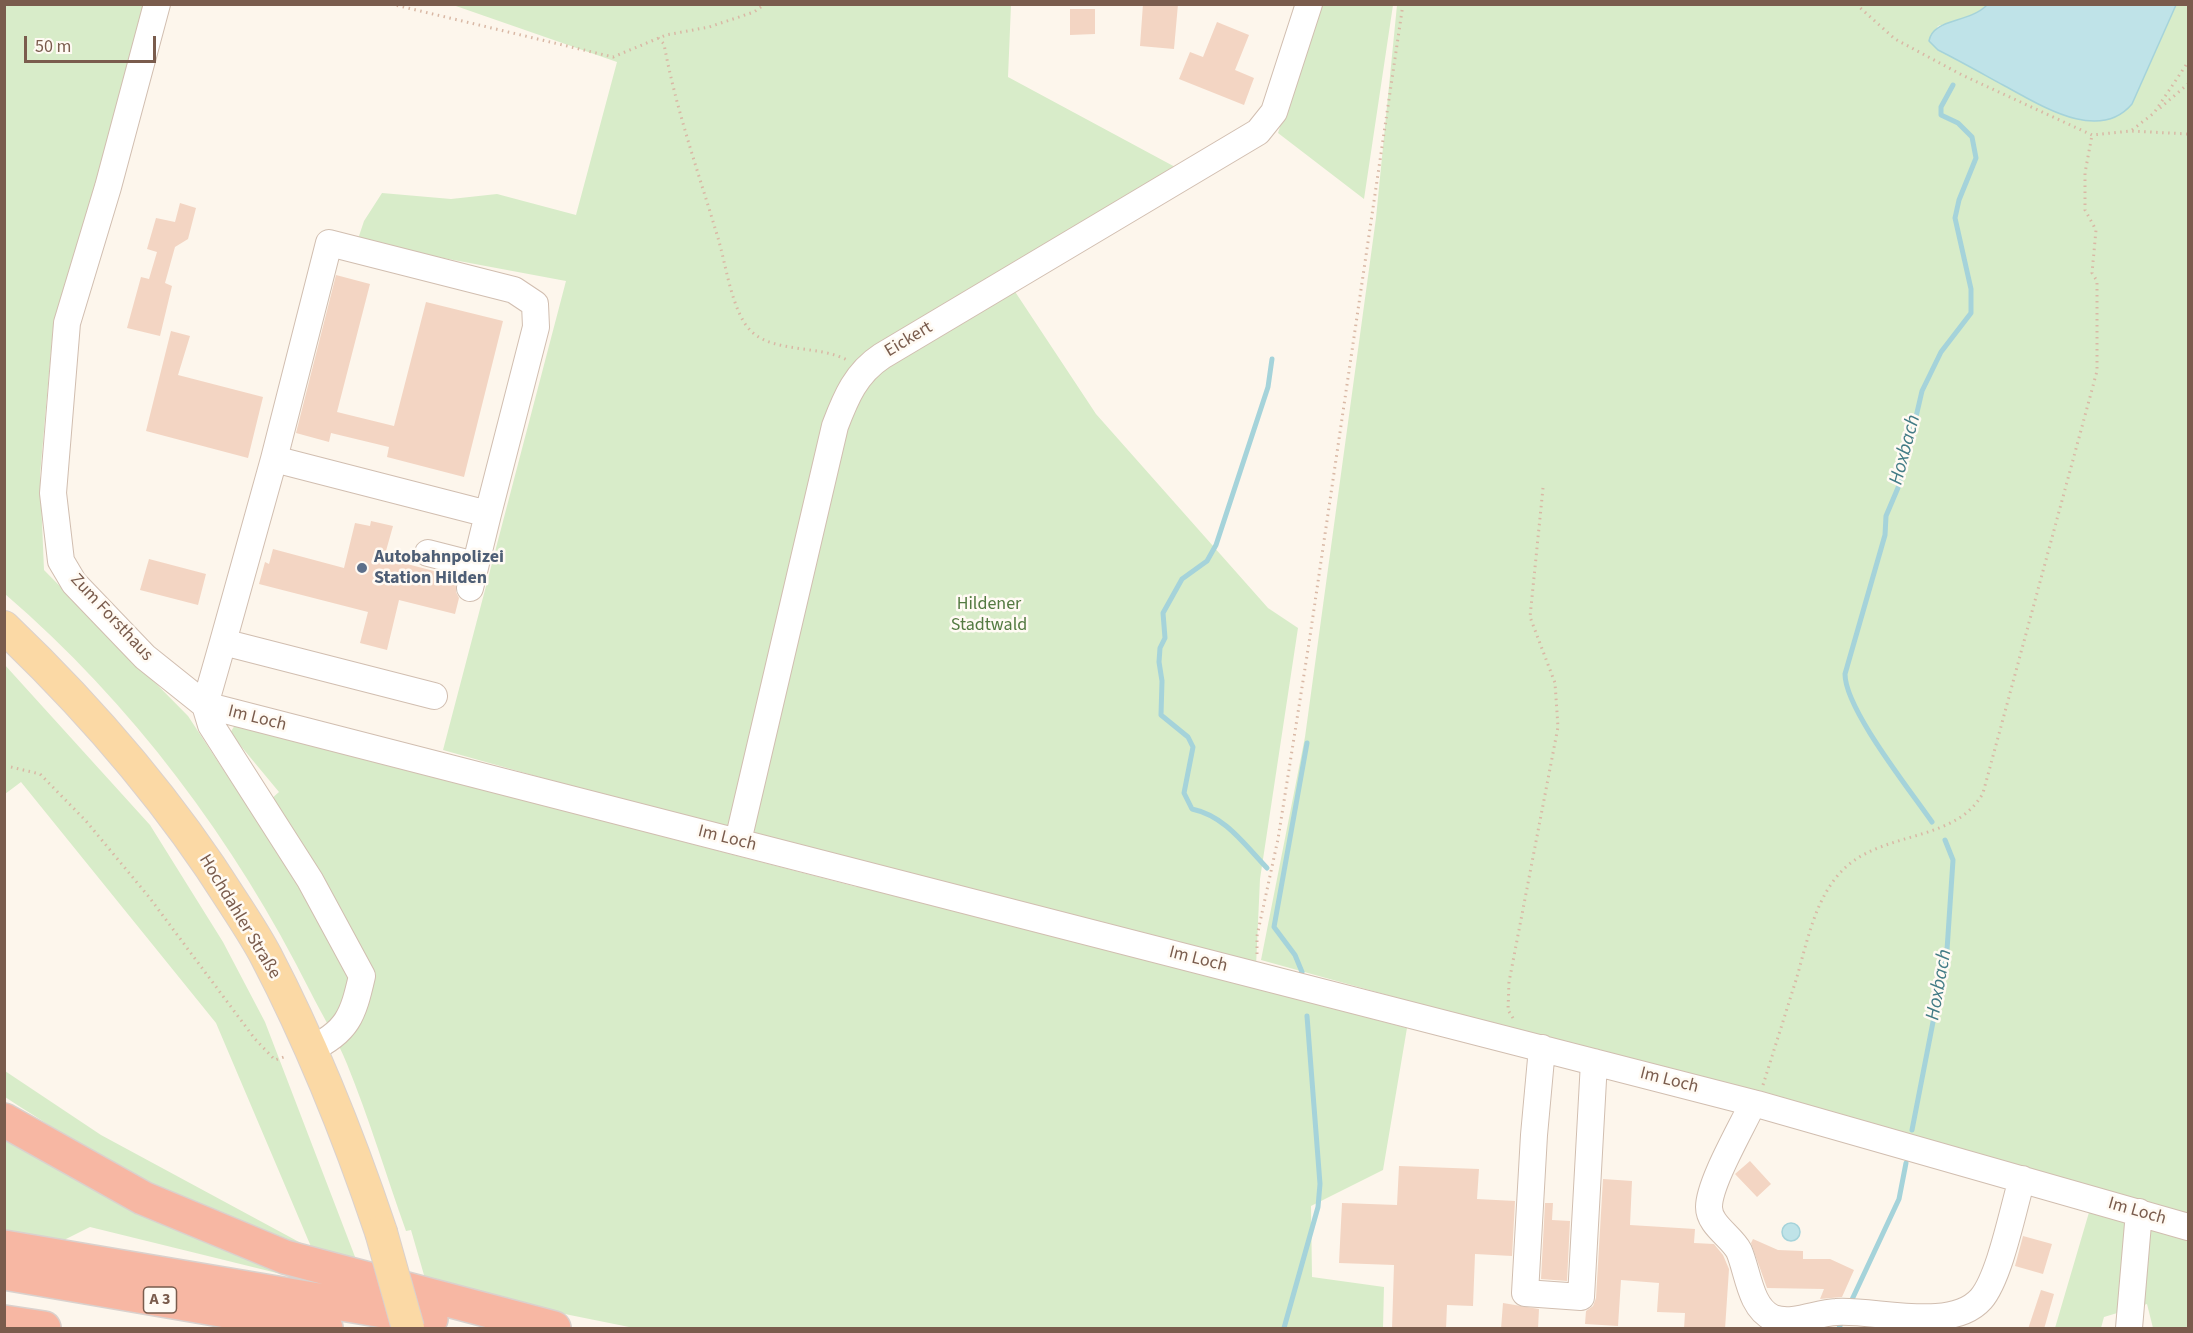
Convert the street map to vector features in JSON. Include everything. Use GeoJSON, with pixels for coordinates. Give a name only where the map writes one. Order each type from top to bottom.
{"type":"FeatureCollection","features":[{"type":"Feature","properties":{"kind":"highway"},"geometry":{"type":"LineString","coordinates":[[4,1120],[143,1198],[285,1257],[554,1329]]}},
{"type":"Feature","properties":{"kind":"highway"},"geometry":{"type":"LineString","coordinates":[[4,1247],[486,1329]]}},
{"type":"Feature","properties":{"kind":"highway","name":"A 3"},"geometry":{"type":"LineString","coordinates":[[4,1273],[326,1329]]}},
{"type":"Feature","properties":{"kind":"highway"},"geometry":{"type":"LineString","coordinates":[[4,1322],[44,1329]]}},
{"type":"Feature","properties":{"kind":"main road","name":"Hochdahler Straße"},"geometry":{"type":"LineString","coordinates":[[4,627],[51,671],[122,748],[184,828],[265,954],[350,1143],[381,1232],[408,1329]]}},
{"type":"Feature","properties":{"kind":"street","name":"Zum Forsthaus"},"geometry":{"type":"LineString","coordinates":[[157,4],[111,176],[67,323],[52,493],[61,561],[75,583],[145,657],[205,705]]}},
{"type":"Feature","properties":{"kind":"street","name":"Eickert"},"geometry":{"type":"LineString","coordinates":[[738,842],[836,426],[844,402],[861,373],[882,356],[1258,132],[1274,112],[1309,4]]}},
{"type":"Feature","properties":{"kind":"street"},"geometry":{"type":"LineString","coordinates":[[309,1050],[330,1040],[354,1012],[362,976],[310,880],[210,725],[205,705],[274,459],[329,243],[514,290],[535,304],[536,327],[472,577],[428,553]]}},
{"type":"Feature","properties":{"kind":"street"},"geometry":{"type":"LineString","coordinates":[[274,459],[488,514]]}},
{"type":"Feature","properties":{"kind":"street"},"geometry":{"type":"LineString","coordinates":[[223,642],[434,696]]}},
{"type":"Feature","properties":{"kind":"street","name":"Im Loch"},"geometry":{"type":"LineString","coordinates":[[205,705],[1755,1103],[2188,1227]]}},
{"type":"Feature","properties":{"kind":"street"},"geometry":{"type":"LineString","coordinates":[[1542,1048],[1534,1136],[1525,1293],[1581,1296],[1594,1062]]}},
{"type":"Feature","properties":{"kind":"street"},"geometry":{"type":"LineString","coordinates":[[1755,1103],[1713,1188],[1709,1207],[1714,1221],[1740,1254],[1760,1308],[1772,1317],[1784,1320],[1839,1312],[1914,1317],[1957,1313],[1973,1306],[1982,1298],[1993,1278],[2022,1179]]}},
{"type":"Feature","properties":{"kind":"street"},"geometry":{"type":"LineString","coordinates":[[2129,1329],[2139,1212]]}},
{"type":"Feature","properties":{"kind":"path"},"geometry":{"type":"LineString","coordinates":[[391,4],[613,57],[658,38],[709,27],[754,12],[765,4]]}},
{"type":"Feature","properties":{"kind":"path"},"geometry":{"type":"LineString","coordinates":[[1260,962],[1256,953],[1257,936],[1278,839],[1309,643],[1403,4]]}},
{"type":"Feature","properties":{"kind":"path"},"geometry":{"type":"LineString","coordinates":[[1856,4],[1876,24],[1904,44],[1962,75],[2092,135],[2131,131],[2188,134]]}},
{"type":"Feature","properties":{"kind":"path"},"geometry":{"type":"LineString","coordinates":[[658,38],[664,44],[684,129],[732,292],[747,326],[771,343],[808,348],[843,358],[861,373]]}},
{"type":"Feature","properties":{"kind":"path"},"geometry":{"type":"LineString","coordinates":[[2154,113],[2188,62]]}},
{"type":"Feature","properties":{"kind":"path"},"geometry":{"type":"LineString","coordinates":[[2131,131],[2188,84]]}},
{"type":"Feature","properties":{"kind":"path"},"geometry":{"type":"LineString","coordinates":[[1755,1103],[1807,936],[1828,889],[1852,861],[1878,847],[1958,820],[1970,812],[1983,793],[2097,371],[2097,281],[2092,273],[2096,230],[2085,210],[2085,173],[2092,135]]}},
{"type":"Feature","properties":{"kind":"path"},"geometry":{"type":"LineString","coordinates":[[1542,1048],[1540,1041],[1514,1019],[1508,1010],[1507,999],[1558,728],[1555,682],[1530,617],[1543,488]]}},
{"type":"Feature","properties":{"kind":"path"},"geometry":{"type":"LineString","coordinates":[[11,767],[40,774],[86,821],[149,897],[275,1060],[309,1050]]}},
{"type":"Feature","properties":{"kind":"green space","name":"Hildener Stadtwald"},"geometry":{"type":"Polygon","coordinates":[[[5,5],[149,5],[102,177],[53,328],[40,475],[44,570],[188,716],[253,815],[279,792],[230,733],[235,725],[857,887],[863,868],[443,750],[566,281],[357,242],[364,221],[382,193],[451,199],[497,194],[576,215],[617,62],[453,5],[1011,5],[1008,77],[1177,168],[1004,275],[1096,414],[1268,608],[1298,628],[1260,879],[1255,988],[1407,1028],[1383,1170],[1311,1206],[1312,1277],[1384,1287],[1383,1328],[634,1328],[466,1294],[426,1282],[411,1230],[406,1231],[363,1105],[343,1055],[281,935],[249,881],[177,777],[138,728],[96,681],[5,594],[5,5]]]}},
{"type":"Feature","properties":{"kind":"green space"},"geometry":{"type":"Polygon","coordinates":[[[1319,5],[1393,5],[1364,199],[1278,133],[1319,5]]]}},
{"type":"Feature","properties":{"kind":"green space"},"geometry":{"type":"Polygon","coordinates":[[[1397,5],[1987,5],[1969,18],[1938,26],[1929,41],[1938,50],[1964,63],[2132,104],[2176,5],[2188,5],[2188,1217],[1261,960],[1305,737],[1376,218],[1397,5]]]}},
{"type":"Feature","properties":{"kind":"green space"},"geometry":{"type":"Polygon","coordinates":[[[4,664],[150,825],[223,942],[265,1022],[357,1262],[266,1236],[197,1208],[99,1156],[5,1097],[5,1071],[101,1135],[312,1249],[216,1023],[21,782],[5,794],[4,664]]]}},
{"type":"Feature","properties":{"kind":"green space"},"geometry":{"type":"Polygon","coordinates":[[[4,1135],[342,1289],[90,1227],[54,1245],[5,1236],[4,1135]]]}},
{"type":"Feature","properties":{"kind":"green space"},"geometry":{"type":"Polygon","coordinates":[[[2090,1209],[2188,1240],[2188,1328],[2153,1328],[2147,1304],[2104,1317],[2101,1328],[2055,1328],[2090,1209]]]}},
{"type":"Feature","properties":{"kind":"water"},"geometry":{"type":"Polygon","coordinates":[[[1987,5],[2176,5],[2132,104],[2118,115],[2103,121],[2086,121],[2068,117],[2034,102],[1938,50],[1929,41],[1937,28],[1979,11],[1987,5]]]}},
{"type":"Feature","properties":{"kind":"water"},"geometry":{"type":"Polygon","coordinates":[[[1787,1223],[1795,1223],[1800,1228],[1798,1239],[1787,1241],[1782,1236],[1782,1228],[1787,1223]]]}},
{"type":"Feature","properties":{"kind":"building"},"geometry":{"type":"Polygon","coordinates":[[[1143,4],[1178,4],[1174,49],[1140,46],[1143,4]]]}},
{"type":"Feature","properties":{"kind":"building"},"geometry":{"type":"Polygon","coordinates":[[[1070,9],[1095,9],[1095,34],[1070,35],[1070,9]]]}},
{"type":"Feature","properties":{"kind":"building"},"geometry":{"type":"Polygon","coordinates":[[[1217,22],[1249,35],[1235,70],[1254,78],[1244,105],[1179,79],[1190,52],[1203,57],[1217,22]]]}},
{"type":"Feature","properties":{"kind":"building"},"geometry":{"type":"Polygon","coordinates":[[[180,203],[196,208],[188,239],[175,247],[165,283],[172,286],[160,336],[127,328],[141,277],[149,279],[157,252],[147,249],[156,218],[175,222],[180,203]]]}},
{"type":"Feature","properties":{"kind":"building"},"geometry":{"type":"Polygon","coordinates":[[[336,275],[370,284],[337,412],[394,426],[426,302],[503,321],[464,477],[387,457],[389,447],[331,433],[329,442],[296,433],[336,275]]]}},
{"type":"Feature","properties":{"kind":"building"},"geometry":{"type":"Polygon","coordinates":[[[171,331],[190,336],[178,375],[263,397],[248,458],[146,431],[171,331]]]}},
{"type":"Feature","properties":{"kind":"building"},"geometry":{"type":"Polygon","coordinates":[[[371,521],[393,526],[384,558],[457,577],[456,592],[459,598],[455,614],[399,600],[387,650],[360,643],[368,612],[259,584],[265,562],[269,564],[273,549],[344,568],[355,523],[370,526],[371,521]]]}},
{"type":"Feature","properties":{"kind":"building"},"geometry":{"type":"Polygon","coordinates":[[[149,559],[206,574],[198,605],[140,590],[149,559]]]}},
{"type":"Feature","properties":{"kind":"building"},"geometry":{"type":"Polygon","coordinates":[[[1750,1161],[1771,1184],[1757,1197],[1735,1174],[1750,1161]]]}},
{"type":"Feature","properties":{"kind":"building"},"geometry":{"type":"Polygon","coordinates":[[[1399,1166],[1479,1169],[1477,1199],[1515,1201],[1512,1256],[1475,1254],[1473,1306],[1447,1305],[1446,1329],[1392,1329],[1394,1265],[1339,1263],[1342,1203],[1397,1205],[1399,1166]]]}},
{"type":"Feature","properties":{"kind":"building"},"geometry":{"type":"Polygon","coordinates":[[[1603,1179],[1632,1181],[1630,1225],[1695,1229],[1694,1243],[1714,1244],[1723,1255],[1729,1269],[1725,1329],[1684,1329],[1685,1313],[1657,1312],[1659,1283],[1621,1280],[1618,1326],[1585,1324],[1586,1311],[1593,1306],[1596,1298],[1603,1179]]]}},
{"type":"Feature","properties":{"kind":"building"},"geometry":{"type":"Polygon","coordinates":[[[1545,1203],[1553,1203],[1552,1220],[1570,1221],[1567,1281],[1541,1279],[1545,1203]]]}},
{"type":"Feature","properties":{"kind":"building"},"geometry":{"type":"Polygon","coordinates":[[[2023,1236],[2052,1244],[2043,1274],[2015,1266],[2023,1236]]]}},
{"type":"Feature","properties":{"kind":"building"},"geometry":{"type":"Polygon","coordinates":[[[1753,1239],[1778,1250],[1803,1251],[1803,1259],[1830,1259],[1854,1270],[1842,1297],[1820,1299],[1824,1289],[1767,1288],[1751,1243],[1753,1239]]]}},
{"type":"Feature","properties":{"kind":"building"},"geometry":{"type":"Polygon","coordinates":[[[2041,1290],[2054,1294],[2044,1329],[2028,1329],[2041,1290]]]}},
{"type":"Feature","properties":{"kind":"building"},"geometry":{"type":"Polygon","coordinates":[[[1503,1303],[1539,1309],[1538,1329],[1501,1329],[1503,1303]]]}},
{"type":"Feature","properties":{"kind":"waterway","name":"Hoxbach"},"geometry":{"type":"LineString","coordinates":[[1932,822],[1867,728],[1848,689],[1845,674],[1885,535],[1886,516],[1900,483],[1900,465],[1909,447],[1922,391],[1941,352],[1971,313],[1971,289],[1955,218],[1959,200],[1976,158],[1972,137],[1958,123],[1941,115],[1941,107],[1953,85]]}},
{"type":"Feature","properties":{"kind":"waterway"},"geometry":{"type":"LineString","coordinates":[[1267,868],[1224,824],[1192,809],[1184,793],[1193,747],[1188,737],[1161,715],[1162,681],[1159,662],[1160,648],[1165,638],[1163,613],[1182,579],[1207,561],[1216,545],[1268,387],[1272,359]]}},
{"type":"Feature","properties":{"kind":"waterway"},"geometry":{"type":"LineString","coordinates":[[1302,972],[1295,955],[1274,927],[1307,743]]}},
{"type":"Feature","properties":{"kind":"waterway","name":"Hoxbach"},"geometry":{"type":"LineString","coordinates":[[1912,1130],[1947,950],[1953,860],[1945,840]]}},
{"type":"Feature","properties":{"kind":"waterway"},"geometry":{"type":"LineString","coordinates":[[1284,1328],[1318,1207],[1320,1184],[1307,1016]]}},
{"type":"Feature","properties":{"kind":"waterway","name":"Hoxbach"},"geometry":{"type":"LineString","coordinates":[[1849,1306],[1899,1199],[1906,1163]]}},
{"type":"Feature","properties":{"kind":"waterway","name":"Hoxbach"},"geometry":{"type":"LineString","coordinates":[[1839,1328],[1843,1319]]}},
{"type":"Feature","properties":{"kind":"place","name":"Autobahnpolizei Station Hilden"},"geometry":{"type":"Point","coordinates":[362,568]}}]}
